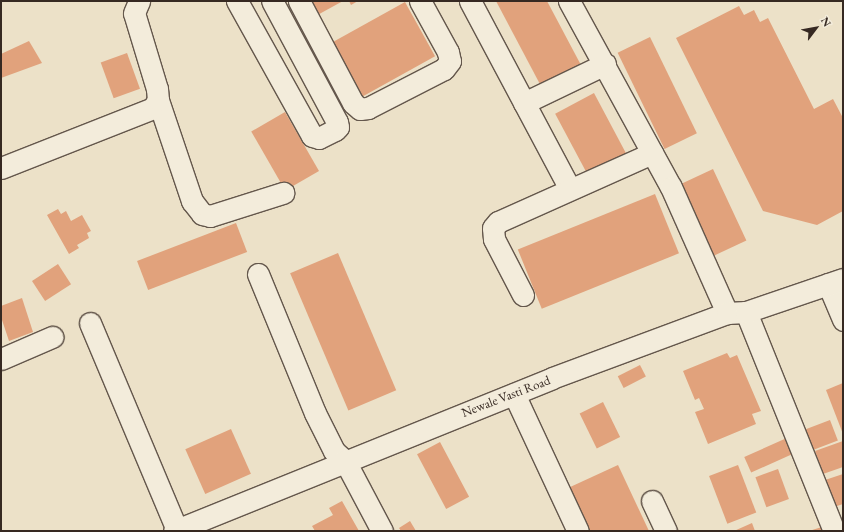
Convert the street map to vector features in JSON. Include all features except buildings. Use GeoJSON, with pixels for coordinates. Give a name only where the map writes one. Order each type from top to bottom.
{"type":"FeatureCollection","features":[{"type":"Feature","properties":{"kind":"street"},"geometry":{"type":"LineString","coordinates":[[139,1],[134,13],[158,100],[192,201],[202,214],[210,216],[283,194]]}},
{"type":"Feature","properties":{"kind":"street"},"geometry":{"type":"LineString","coordinates":[[237,1],[312,136],[319,138],[335,130],[338,127],[337,122],[272,1]]}},
{"type":"Feature","properties":{"kind":"street"},"geometry":{"type":"LineString","coordinates":[[299,1],[353,103],[360,109],[368,108],[444,69],[450,61],[448,52],[420,1]]}},
{"type":"Feature","properties":{"kind":"street"},"geometry":{"type":"LineString","coordinates":[[470,1],[570,189]]}},
{"type":"Feature","properties":{"kind":"street"},"geometry":{"type":"LineString","coordinates":[[569,1],[605,64],[736,312],[834,531]]}},
{"type":"Feature","properties":{"kind":"street"},"geometry":{"type":"LineString","coordinates":[[524,103],[605,64]]}},
{"type":"Feature","properties":{"kind":"street"},"geometry":{"type":"LineString","coordinates":[[1,168],[144,114],[154,108],[158,100]]}},
{"type":"Feature","properties":{"kind":"street"},"geometry":{"type":"LineString","coordinates":[[523,295],[494,239],[493,228],[498,222],[652,153]]}},
{"type":"Feature","properties":{"kind":"street"},"geometry":{"type":"LineString","coordinates":[[258,274],[315,413],[334,451],[344,461],[382,531]]}},
{"type":"Feature","properties":{"kind":"street"},"geometry":{"type":"LineString","coordinates":[[835,281],[843,320]]}},
{"type":"Feature","properties":{"kind":"street","name":"Newale Vasti Road"},"geometry":{"type":"LineString","coordinates":[[175,530],[514,394],[736,312],[835,281]]}},
{"type":"Feature","properties":{"kind":"street"},"geometry":{"type":"LineString","coordinates":[[90,323],[175,530]]}},
{"type":"Feature","properties":{"kind":"street"},"geometry":{"type":"LineString","coordinates":[[1,359],[52,337]]}},
{"type":"Feature","properties":{"kind":"street"},"geometry":{"type":"LineString","coordinates":[[514,394],[578,531]]}},
{"type":"Feature","properties":{"kind":"street"},"geometry":{"type":"LineString","coordinates":[[652,501],[666,531]]}}]}
